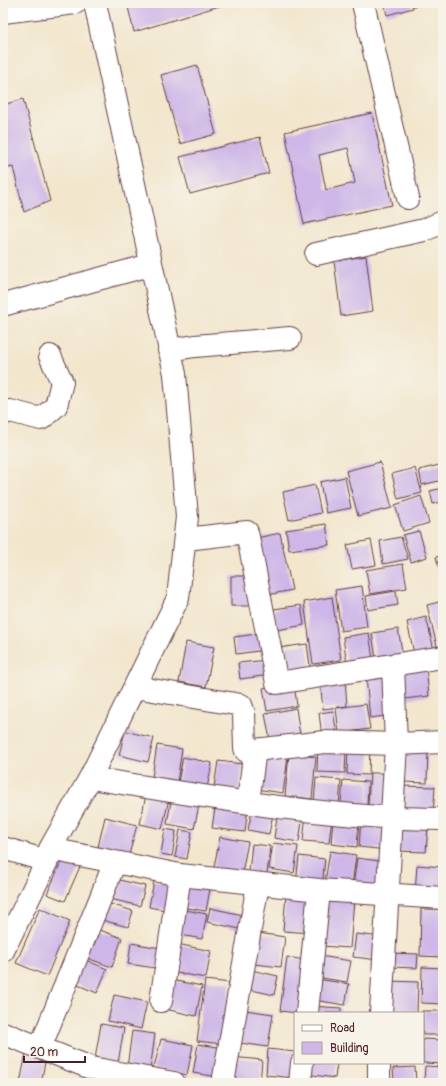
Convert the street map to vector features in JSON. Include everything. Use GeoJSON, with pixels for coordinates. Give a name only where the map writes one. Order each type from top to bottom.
{"type":"FeatureCollection","features":[{"type":"Feature","properties":{"kind":"street"},"geometry":{"type":"LineString","coordinates":[[3,12],[75,3]]}},
{"type":"Feature","properties":{"kind":"street"},"geometry":{"type":"LineString","coordinates":[[3,951],[49,855],[90,778],[178,598],[186,539],[187,517],[175,374],[150,264],[95,3]]}},
{"type":"Feature","properties":{"kind":"street"},"geometry":{"type":"LineString","coordinates":[[363,3],[408,198]]}},
{"type":"Feature","properties":{"kind":"street"},"geometry":{"type":"LineString","coordinates":[[316,254],[424,230],[443,222]]}},
{"type":"Feature","properties":{"kind":"street"},"geometry":{"type":"LineString","coordinates":[[3,305],[150,264]]}},
{"type":"Feature","properties":{"kind":"street"},"geometry":{"type":"LineString","coordinates":[[169,350],[195,346],[290,338]]}},
{"type":"Feature","properties":{"kind":"street"},"geometry":{"type":"LineString","coordinates":[[3,414],[10,411],[41,419],[56,406],[62,382],[50,356]]}},
{"type":"Feature","properties":{"kind":"street"},"geometry":{"type":"LineString","coordinates":[[186,539],[247,532],[277,683],[443,657]]}},
{"type":"Feature","properties":{"kind":"street"},"geometry":{"type":"LineString","coordinates":[[381,1012],[396,744],[393,665]]}},
{"type":"Feature","properties":{"kind":"street"},"geometry":{"type":"LineString","coordinates":[[135,687],[241,705],[244,713],[245,749],[255,750],[325,742],[396,744],[443,742]]}},
{"type":"Feature","properties":{"kind":"street"},"geometry":{"type":"LineString","coordinates":[[248,802],[255,750]]}},
{"type":"Feature","properties":{"kind":"street"},"geometry":{"type":"LineString","coordinates":[[90,778],[248,802],[392,819],[443,819]]}},
{"type":"Feature","properties":{"kind":"street"},"geometry":{"type":"LineString","coordinates":[[3,848],[49,855],[115,862],[180,876],[388,896],[443,898]]}},
{"type":"Feature","properties":{"kind":"street"},"geometry":{"type":"LineString","coordinates":[[40,1048],[115,862]]}},
{"type":"Feature","properties":{"kind":"street"},"geometry":{"type":"LineString","coordinates":[[162,1001],[180,876]]}},
{"type":"Feature","properties":{"kind":"street"},"geometry":{"type":"LineString","coordinates":[[224,1083],[258,884]]}},
{"type":"Feature","properties":{"kind":"street"},"geometry":{"type":"LineString","coordinates":[[307,1012],[319,890]]}},
{"type":"Feature","properties":{"kind":"street"},"geometry":{"type":"LineString","coordinates":[[3,1033],[91,1068],[174,1083]]}},
{"type":"Feature","properties":{"kind":"street"},"geometry":{"type":"LineString","coordinates":[[300,1083],[302,1064]]}},
{"type":"Feature","properties":{"kind":"street"},"geometry":{"type":"LineString","coordinates":[[379,1064],[379,1083]]}},
{"type":"Feature","properties":{"kind":"building"},"geometry":{"type":"Polygon","coordinates":[[[127,3],[229,3],[134,32],[127,3]]]}},
{"type":"Feature","properties":{"kind":"building"},"geometry":{"type":"Polygon","coordinates":[[[384,3],[412,3],[413,8],[387,15],[384,3]]]}},
{"type":"Feature","properties":{"kind":"building"},"geometry":{"type":"Polygon","coordinates":[[[413,3],[425,3],[425,4],[414,6],[413,3]]]}},
{"type":"Feature","properties":{"kind":"building"},"geometry":{"type":"Polygon","coordinates":[[[197,65],[216,134],[180,144],[161,75],[197,65]]]}},
{"type":"Feature","properties":{"kind":"building"},"geometry":{"type":"Polygon","coordinates":[[[23,99],[50,201],[24,212],[13,167],[3,169],[3,148],[8,146],[3,128],[3,105],[23,99]]]}},
{"type":"Feature","properties":{"kind":"building"},"geometry":{"type":"Polygon","coordinates":[[[372,113],[392,205],[304,224],[285,132],[372,113]],[[348,148],[319,155],[326,190],[355,183],[348,148]]]}},
{"type":"Feature","properties":{"kind":"building"},"geometry":{"type":"Polygon","coordinates":[[[260,137],[269,173],[190,194],[180,157],[260,137]]]}},
{"type":"Feature","properties":{"kind":"building"},"geometry":{"type":"Polygon","coordinates":[[[366,256],[373,311],[341,316],[334,261],[366,256]]]}},
{"type":"Feature","properties":{"kind":"building"},"geometry":{"type":"Polygon","coordinates":[[[380,462],[392,508],[358,516],[346,471],[380,462]]]}},
{"type":"Feature","properties":{"kind":"building"},"geometry":{"type":"Polygon","coordinates":[[[443,464],[443,480],[422,485],[419,470],[443,464]]]}},
{"type":"Feature","properties":{"kind":"building"},"geometry":{"type":"Polygon","coordinates":[[[415,468],[422,493],[398,499],[392,474],[415,468]]]}},
{"type":"Feature","properties":{"kind":"building"},"geometry":{"type":"Polygon","coordinates":[[[345,477],[351,508],[326,513],[320,482],[345,477]]]}},
{"type":"Feature","properties":{"kind":"building"},"geometry":{"type":"Polygon","coordinates":[[[315,485],[321,513],[289,520],[283,492],[315,485]]]}},
{"type":"Feature","properties":{"kind":"building"},"geometry":{"type":"Polygon","coordinates":[[[443,488],[443,501],[433,504],[430,491],[443,488]]]}},
{"type":"Feature","properties":{"kind":"building"},"geometry":{"type":"Polygon","coordinates":[[[421,496],[429,523],[403,531],[395,505],[421,496]]]}},
{"type":"Feature","properties":{"kind":"building"},"geometry":{"type":"Polygon","coordinates":[[[326,524],[329,545],[289,550],[286,530],[326,524]]]}},
{"type":"Feature","properties":{"kind":"building"},"geometry":{"type":"Polygon","coordinates":[[[419,531],[427,557],[411,562],[403,535],[419,531]]]}},
{"type":"Feature","properties":{"kind":"building"},"geometry":{"type":"Polygon","coordinates":[[[280,533],[292,590],[263,596],[252,539],[280,533]]]}},
{"type":"Feature","properties":{"kind":"building"},"geometry":{"type":"Polygon","coordinates":[[[401,537],[408,559],[383,564],[380,541],[401,537]]]}},
{"type":"Feature","properties":{"kind":"building"},"geometry":{"type":"Polygon","coordinates":[[[371,540],[376,565],[352,569],[347,545],[371,540]]]}},
{"type":"Feature","properties":{"kind":"building"},"geometry":{"type":"Polygon","coordinates":[[[443,556],[443,575],[441,576],[436,557],[443,556]]]}},
{"type":"Feature","properties":{"kind":"building"},"geometry":{"type":"Polygon","coordinates":[[[403,564],[407,588],[370,594],[366,570],[403,564]]]}},
{"type":"Feature","properties":{"kind":"building"},"geometry":{"type":"Polygon","coordinates":[[[231,576],[250,576],[250,606],[231,606],[231,576]]]}},
{"type":"Feature","properties":{"kind":"building"},"geometry":{"type":"Polygon","coordinates":[[[362,586],[367,627],[341,631],[335,590],[362,586]]]}},
{"type":"Feature","properties":{"kind":"building"},"geometry":{"type":"Polygon","coordinates":[[[396,591],[398,605],[368,610],[366,596],[396,591]]]}},
{"type":"Feature","properties":{"kind":"building"},"geometry":{"type":"Polygon","coordinates":[[[332,597],[341,660],[313,664],[304,602],[332,597]]]}},
{"type":"Feature","properties":{"kind":"building"},"geometry":{"type":"Polygon","coordinates":[[[443,601],[443,649],[438,650],[427,605],[443,601]]]}},
{"type":"Feature","properties":{"kind":"building"},"geometry":{"type":"Polygon","coordinates":[[[301,605],[304,625],[277,630],[274,609],[301,605]]]}},
{"type":"Feature","properties":{"kind":"building"},"geometry":{"type":"Polygon","coordinates":[[[426,617],[435,654],[415,658],[407,622],[426,617]]]}},
{"type":"Feature","properties":{"kind":"building"},"geometry":{"type":"Polygon","coordinates":[[[398,629],[403,656],[376,660],[372,633],[398,629]]]}},
{"type":"Feature","properties":{"kind":"building"},"geometry":{"type":"Polygon","coordinates":[[[264,633],[266,650],[236,654],[234,637],[264,633]]]}},
{"type":"Feature","properties":{"kind":"building"},"geometry":{"type":"Polygon","coordinates":[[[369,633],[373,660],[347,664],[343,637],[369,633]]]}},
{"type":"Feature","properties":{"kind":"building"},"geometry":{"type":"Polygon","coordinates":[[[186,642],[214,647],[206,687],[179,682],[186,642]]]}},
{"type":"Feature","properties":{"kind":"building"},"geometry":{"type":"Polygon","coordinates":[[[307,644],[311,673],[283,677],[278,648],[307,644]]]}},
{"type":"Feature","properties":{"kind":"building"},"geometry":{"type":"Polygon","coordinates":[[[268,660],[270,675],[240,679],[238,663],[268,660]]]}},
{"type":"Feature","properties":{"kind":"building"},"geometry":{"type":"Polygon","coordinates":[[[426,667],[429,696],[404,699],[401,669],[426,667]]]}},
{"type":"Feature","properties":{"kind":"building"},"geometry":{"type":"Polygon","coordinates":[[[388,674],[393,715],[370,718],[366,677],[388,674]]]}},
{"type":"Feature","properties":{"kind":"building"},"geometry":{"type":"Polygon","coordinates":[[[345,678],[347,706],[323,709],[320,680],[345,678]]]}},
{"type":"Feature","properties":{"kind":"building"},"geometry":{"type":"Polygon","coordinates":[[[294,683],[297,706],[267,711],[263,688],[294,683]]]}},
{"type":"Feature","properties":{"kind":"building"},"geometry":{"type":"Polygon","coordinates":[[[366,704],[370,729],[339,733],[336,708],[366,704]]]}},
{"type":"Feature","properties":{"kind":"building"},"geometry":{"type":"Polygon","coordinates":[[[296,708],[300,735],[270,740],[265,714],[296,708]]]}},
{"type":"Feature","properties":{"kind":"building"},"geometry":{"type":"Polygon","coordinates":[[[333,711],[337,735],[322,737],[319,713],[333,711]]]}},
{"type":"Feature","properties":{"kind":"building"},"geometry":{"type":"Polygon","coordinates":[[[125,731],[154,738],[148,762],[119,755],[125,731]]]}},
{"type":"Feature","properties":{"kind":"building"},"geometry":{"type":"Polygon","coordinates":[[[157,745],[182,749],[176,789],[151,784],[157,745]]]}},
{"type":"Feature","properties":{"kind":"building"},"geometry":{"type":"Polygon","coordinates":[[[348,746],[370,747],[369,775],[347,774],[348,746]]]}},
{"type":"Feature","properties":{"kind":"building"},"geometry":{"type":"Polygon","coordinates":[[[405,746],[428,747],[427,783],[403,782],[405,746]]]}},
{"type":"Feature","properties":{"kind":"building"},"geometry":{"type":"Polygon","coordinates":[[[318,747],[346,748],[345,773],[317,772],[318,747]]]}},
{"type":"Feature","properties":{"kind":"building"},"geometry":{"type":"Polygon","coordinates":[[[261,753],[288,757],[283,793],[256,789],[261,753]]]}},
{"type":"Feature","properties":{"kind":"building"},"geometry":{"type":"Polygon","coordinates":[[[289,754],[316,757],[312,799],[285,796],[289,754]]]}},
{"type":"Feature","properties":{"kind":"building"},"geometry":{"type":"Polygon","coordinates":[[[183,757],[212,763],[206,793],[177,787],[183,757]]]}},
{"type":"Feature","properties":{"kind":"building"},"geometry":{"type":"Polygon","coordinates":[[[218,761],[243,764],[238,797],[213,794],[218,761]]]}},
{"type":"Feature","properties":{"kind":"building"},"geometry":{"type":"Polygon","coordinates":[[[370,773],[392,773],[391,807],[368,806],[370,773]]]}},
{"type":"Feature","properties":{"kind":"building"},"geometry":{"type":"Polygon","coordinates":[[[316,778],[341,780],[339,804],[314,802],[316,778]]]}},
{"type":"Feature","properties":{"kind":"building"},"geometry":{"type":"Polygon","coordinates":[[[343,780],[368,782],[367,806],[341,804],[343,780]]]}},
{"type":"Feature","properties":{"kind":"building"},"geometry":{"type":"Polygon","coordinates":[[[401,786],[435,787],[433,815],[399,814],[401,786]]]}},
{"type":"Feature","properties":{"kind":"building"},"geometry":{"type":"Polygon","coordinates":[[[147,790],[170,795],[162,829],[140,824],[147,790]]]}},
{"type":"Feature","properties":{"kind":"building"},"geometry":{"type":"Polygon","coordinates":[[[172,795],[200,800],[194,829],[167,824],[172,795]]]}},
{"type":"Feature","properties":{"kind":"building"},"geometry":{"type":"Polygon","coordinates":[[[216,801],[248,806],[245,832],[212,828],[216,801]]]}},
{"type":"Feature","properties":{"kind":"building"},"geometry":{"type":"Polygon","coordinates":[[[253,805],[274,809],[269,834],[248,830],[253,805]]]}},
{"type":"Feature","properties":{"kind":"building"},"geometry":{"type":"Polygon","coordinates":[[[278,810],[303,814],[299,842],[274,838],[278,810]]]}},
{"type":"Feature","properties":{"kind":"building"},"geometry":{"type":"Polygon","coordinates":[[[306,814],[332,816],[329,843],[303,841],[306,814]]]}},
{"type":"Feature","properties":{"kind":"building"},"geometry":{"type":"Polygon","coordinates":[[[105,817],[137,825],[129,855],[98,847],[105,817]]]}},
{"type":"Feature","properties":{"kind":"building"},"geometry":{"type":"Polygon","coordinates":[[[333,817],[359,820],[357,847],[331,844],[333,817]]]}},
{"type":"Feature","properties":{"kind":"building"},"geometry":{"type":"Polygon","coordinates":[[[361,819],[390,822],[387,850],[359,847],[361,819]]]}},
{"type":"Feature","properties":{"kind":"building"},"geometry":{"type":"Polygon","coordinates":[[[398,825],[428,827],[426,852],[397,851],[398,825]]]}},
{"type":"Feature","properties":{"kind":"building"},"geometry":{"type":"Polygon","coordinates":[[[165,829],[176,831],[172,856],[161,854],[165,829]]]}},
{"type":"Feature","properties":{"kind":"building"},"geometry":{"type":"Polygon","coordinates":[[[180,830],[192,832],[187,859],[175,857],[180,830]]]}},
{"type":"Feature","properties":{"kind":"building"},"geometry":{"type":"Polygon","coordinates":[[[220,837],[248,842],[241,878],[213,872],[220,837]]]}},
{"type":"Feature","properties":{"kind":"building"},"geometry":{"type":"Polygon","coordinates":[[[273,843],[298,846],[294,873],[269,869],[273,843]]]}},
{"type":"Feature","properties":{"kind":"building"},"geometry":{"type":"Polygon","coordinates":[[[252,844],[270,846],[267,874],[249,872],[252,844]]]}},
{"type":"Feature","properties":{"kind":"building"},"geometry":{"type":"Polygon","coordinates":[[[330,851],[356,855],[352,885],[325,882],[330,851]]]}},
{"type":"Feature","properties":{"kind":"building"},"geometry":{"type":"Polygon","coordinates":[[[64,855],[82,862],[65,901],[47,894],[64,855]]]}},
{"type":"Feature","properties":{"kind":"building"},"geometry":{"type":"Polygon","coordinates":[[[299,856],[325,859],[322,886],[296,884],[299,856]]]}},
{"type":"Feature","properties":{"kind":"building"},"geometry":{"type":"Polygon","coordinates":[[[357,858],[387,862],[383,891],[353,887],[357,858]]]}},
{"type":"Feature","properties":{"kind":"building"},"geometry":{"type":"Polygon","coordinates":[[[417,865],[443,867],[443,896],[415,894],[417,865]]]}},
{"type":"Feature","properties":{"kind":"building"},"geometry":{"type":"Polygon","coordinates":[[[111,878],[145,886],[140,906],[106,898],[111,878]]]}},
{"type":"Feature","properties":{"kind":"building"},"geometry":{"type":"Polygon","coordinates":[[[186,879],[211,883],[206,911],[181,907],[186,879]]]}},
{"type":"Feature","properties":{"kind":"building"},"geometry":{"type":"Polygon","coordinates":[[[154,881],[175,885],[170,911],[149,907],[154,881]]]}},
{"type":"Feature","properties":{"kind":"building"},"geometry":{"type":"Polygon","coordinates":[[[286,894],[316,896],[312,933],[283,931],[286,894]]]}},
{"type":"Feature","properties":{"kind":"building"},"geometry":{"type":"Polygon","coordinates":[[[325,898],[354,900],[350,948],[321,946],[325,898]]]}},
{"type":"Feature","properties":{"kind":"building"},"geometry":{"type":"Polygon","coordinates":[[[107,903],[133,911],[128,927],[102,920],[107,903]]]}},
{"type":"Feature","properties":{"kind":"building"},"geometry":{"type":"Polygon","coordinates":[[[40,908],[70,921],[47,976],[16,963],[40,908]]]}},
{"type":"Feature","properties":{"kind":"building"},"geometry":{"type":"Polygon","coordinates":[[[210,908],[243,915],[240,929],[207,922],[210,908]]]}},
{"type":"Feature","properties":{"kind":"building"},"geometry":{"type":"Polygon","coordinates":[[[180,909],[207,914],[202,939],[175,934],[180,909]]]}},
{"type":"Feature","properties":{"kind":"building"},"geometry":{"type":"Polygon","coordinates":[[[421,909],[443,909],[443,957],[420,956],[421,909]]]}},
{"type":"Feature","properties":{"kind":"building"},"geometry":{"type":"Polygon","coordinates":[[[94,928],[122,938],[112,967],[84,957],[94,928]]]}},
{"type":"Feature","properties":{"kind":"building"},"geometry":{"type":"Polygon","coordinates":[[[258,933],[285,937],[281,967],[254,964],[258,933]]]}},
{"type":"Feature","properties":{"kind":"building"},"geometry":{"type":"Polygon","coordinates":[[[356,934],[382,937],[379,960],[353,957],[356,934]]]}},
{"type":"Feature","properties":{"kind":"building"},"geometry":{"type":"Polygon","coordinates":[[[131,943],[166,949],[162,969],[128,964],[131,943]]]}},
{"type":"Feature","properties":{"kind":"building"},"geometry":{"type":"Polygon","coordinates":[[[177,944],[211,951],[206,978],[171,972],[177,944]]]}},
{"type":"Feature","properties":{"kind":"building"},"geometry":{"type":"Polygon","coordinates":[[[389,953],[418,954],[417,968],[389,967],[389,953]]]}},
{"type":"Feature","properties":{"kind":"building"},"geometry":{"type":"Polygon","coordinates":[[[320,956],[351,961],[347,982],[316,977],[320,956]]]}},
{"type":"Feature","properties":{"kind":"building"},"geometry":{"type":"Polygon","coordinates":[[[287,957],[311,961],[298,1012],[280,1011],[287,957]]]}},
{"type":"Feature","properties":{"kind":"building"},"geometry":{"type":"Polygon","coordinates":[[[83,959],[107,969],[97,993],[73,983],[83,959]]]}},
{"type":"Feature","properties":{"kind":"building"},"geometry":{"type":"Polygon","coordinates":[[[422,967],[443,968],[443,1004],[421,1003],[422,967]]]}},
{"type":"Feature","properties":{"kind":"building"},"geometry":{"type":"Polygon","coordinates":[[[251,970],[278,976],[274,995],[247,989],[251,970]]]}},
{"type":"Feature","properties":{"kind":"building"},"geometry":{"type":"Polygon","coordinates":[[[317,979],[349,984],[345,1005],[314,1000],[317,979]]]}},
{"type":"Feature","properties":{"kind":"building"},"geometry":{"type":"Polygon","coordinates":[[[171,980],[202,986],[196,1016],[165,1009],[171,980]]]}},
{"type":"Feature","properties":{"kind":"building"},"geometry":{"type":"Polygon","coordinates":[[[205,980],[230,983],[222,1044],[197,1041],[205,980]]]}},
{"type":"Feature","properties":{"kind":"building"},"geometry":{"type":"Polygon","coordinates":[[[388,981],[418,982],[417,1012],[387,1012],[388,981]]]}},
{"type":"Feature","properties":{"kind":"building"},"geometry":{"type":"Polygon","coordinates":[[[114,995],[147,1002],[141,1029],[108,1021],[114,995]]]}},
{"type":"Feature","properties":{"kind":"building"},"geometry":{"type":"Polygon","coordinates":[[[311,1006],[341,1008],[341,1012],[311,1012],[311,1006]]]}},
{"type":"Feature","properties":{"kind":"building"},"geometry":{"type":"Polygon","coordinates":[[[245,1010],[273,1014],[268,1047],[240,1043],[245,1010]]]}},
{"type":"Feature","properties":{"kind":"building"},"geometry":{"type":"Polygon","coordinates":[[[443,1011],[443,1035],[424,1035],[424,1012],[422,1012],[443,1011]]]}},
{"type":"Feature","properties":{"kind":"building"},"geometry":{"type":"Polygon","coordinates":[[[101,1024],[124,1028],[118,1063],[95,1059],[101,1024]]]}},
{"type":"Feature","properties":{"kind":"building"},"geometry":{"type":"Polygon","coordinates":[[[132,1031],[155,1034],[150,1071],[127,1068],[132,1031]]]}},
{"type":"Feature","properties":{"kind":"building"},"geometry":{"type":"Polygon","coordinates":[[[3,1038],[9,1041],[3,1055],[3,1038]]]}},
{"type":"Feature","properties":{"kind":"building"},"geometry":{"type":"Polygon","coordinates":[[[161,1039],[193,1045],[187,1075],[154,1068],[161,1039]]]}},
{"type":"Feature","properties":{"kind":"building"},"geometry":{"type":"Polygon","coordinates":[[[424,1039],[443,1040],[443,1064],[424,1063],[424,1039]]]}},
{"type":"Feature","properties":{"kind":"building"},"geometry":{"type":"Polygon","coordinates":[[[198,1044],[224,1048],[219,1077],[193,1073],[198,1044]]]}},
{"type":"Feature","properties":{"kind":"building"},"geometry":{"type":"Polygon","coordinates":[[[268,1049],[294,1052],[294,1078],[266,1075],[268,1049]]]}},
{"type":"Feature","properties":{"kind":"building"},"geometry":{"type":"Polygon","coordinates":[[[26,1053],[46,1057],[41,1083],[20,1083],[26,1053]]]}},
{"type":"Feature","properties":{"kind":"building"},"geometry":{"type":"Polygon","coordinates":[[[232,1057],[262,1060],[260,1083],[230,1083],[232,1057]]]}},
{"type":"Feature","properties":{"kind":"building"},"geometry":{"type":"Polygon","coordinates":[[[307,1064],[337,1064],[335,1078],[306,1074],[307,1064]]]}},
{"type":"Feature","properties":{"kind":"building"},"geometry":{"type":"Polygon","coordinates":[[[425,1066],[443,1067],[443,1083],[424,1083],[425,1066]]]}},
{"type":"Feature","properties":{"kind":"building"},"geometry":{"type":"Polygon","coordinates":[[[415,1067],[416,1082],[394,1083],[393,1068],[415,1067]]]}},
{"type":"Feature","properties":{"kind":"building"},"geometry":{"type":"Polygon","coordinates":[[[89,1073],[106,1076],[105,1083],[87,1083],[89,1073]]]}}]}
